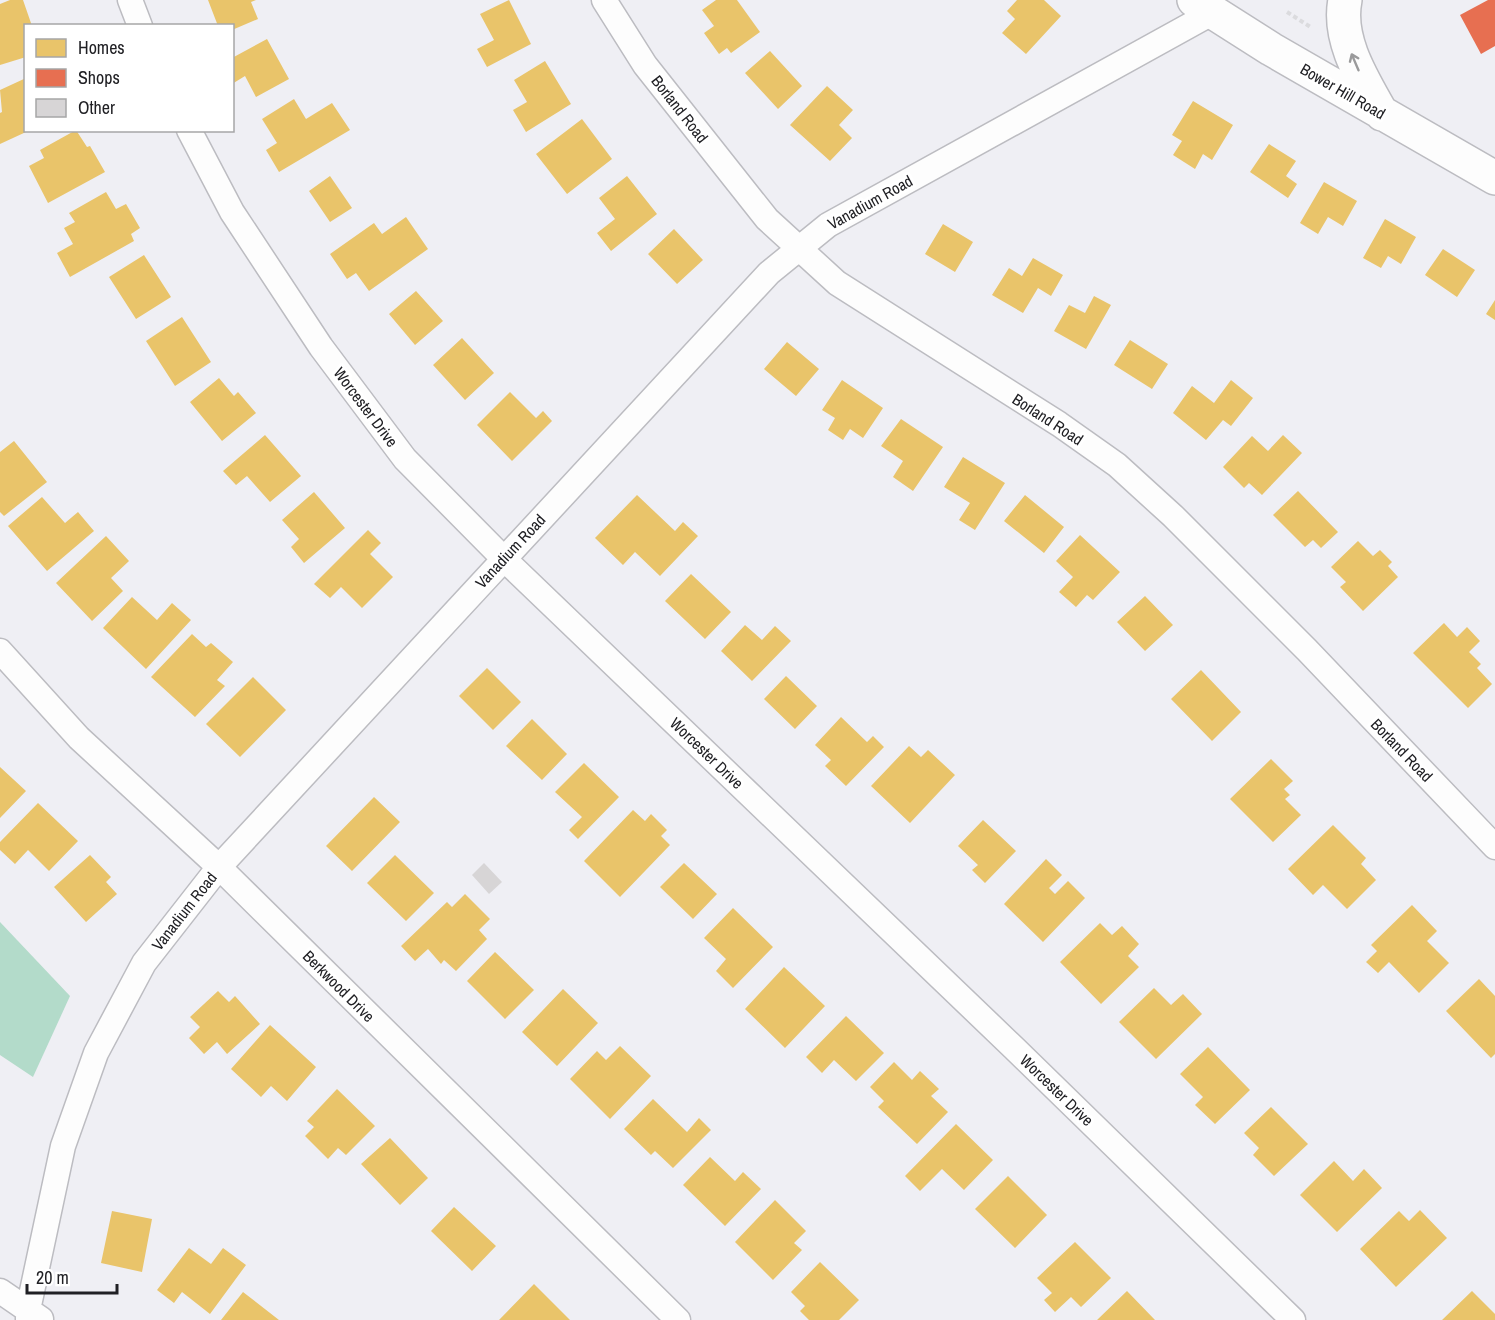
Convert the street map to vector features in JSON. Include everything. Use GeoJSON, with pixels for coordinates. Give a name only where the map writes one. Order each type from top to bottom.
{"type":"FeatureCollection","features":[{"type":"Feature","properties":{"kind":"main road"},"geometry":{"type":"LineString","coordinates":[[1346,0],[1343,14],[1353,59],[1382,114]]}},
{"type":"Feature","properties":{"kind":"main road","name":"Bower Hill Road"},"geometry":{"type":"LineString","coordinates":[[1213,4],[1382,114],[1495,178]]}},
{"type":"Feature","properties":{"kind":"street"},"geometry":{"type":"LineString","coordinates":[[130,0],[139,24]]}},
{"type":"Feature","properties":{"kind":"street","name":"Borland Road"},"geometry":{"type":"LineString","coordinates":[[603,0],[645,64],[767,219],[837,283],[1059,424],[1117,465],[1173,516],[1282,625],[1495,847]]}},
{"type":"Feature","properties":{"kind":"street","name":"Vanadium Road"},"geometry":{"type":"LineString","coordinates":[[33,1317],[63,1146],[96,1053],[144,963],[219,867],[769,273],[828,225],[1213,4]]}},
{"type":"Feature","properties":{"kind":"street","name":"Worcester Drive"},"geometry":{"type":"LineString","coordinates":[[190,132],[232,212],[321,347],[405,459],[503,558],[1014,1048],[1293,1320]]}},
{"type":"Feature","properties":{"kind":"street","name":"Berkwood Drive"},"geometry":{"type":"LineString","coordinates":[[0,651],[79,738],[219,867],[678,1320]]}},
{"type":"Feature","properties":{"kind":"street"},"geometry":{"type":"LineString","coordinates":[[0,1291],[33,1317]]}},
{"type":"Feature","properties":{"kind":"path"},"geometry":{"type":"LineString","coordinates":[[1287,12],[1320,32]]}},
{"type":"Feature","properties":{"kind":"green space"},"geometry":{"type":"Polygon","coordinates":[[[0,922],[70,996],[33,1077],[0,1055],[0,922]]]}},
{"type":"Feature","properties":{"kind":"building: Homes"},"geometry":{"type":"Polygon","coordinates":[[[10,0],[23,0],[31,24],[24,24],[24,58],[0,65],[0,4],[10,0]]]}},
{"type":"Feature","properties":{"kind":"building: Homes"},"geometry":{"type":"Polygon","coordinates":[[[208,0],[256,0],[251,2],[258,19],[234,29],[234,24],[217,24],[208,0]]]}},
{"type":"Feature","properties":{"kind":"building: Homes"},"geometry":{"type":"Polygon","coordinates":[[[509,0],[531,44],[487,67],[477,49],[494,40],[480,14],[509,0]]]}},
{"type":"Feature","properties":{"kind":"building: Homes"},"geometry":{"type":"Polygon","coordinates":[[[716,0],[737,0],[760,32],[731,53],[727,48],[719,54],[704,33],[714,26],[702,10],[716,0]]]}},
{"type":"Feature","properties":{"kind":"building: Homes"},"geometry":{"type":"Polygon","coordinates":[[[1017,0],[1044,0],[1061,16],[1026,54],[1002,33],[1015,19],[1007,11],[1017,0]]]}},
{"type":"Feature","properties":{"kind":"building: Homes"},"geometry":{"type":"Polygon","coordinates":[[[267,39],[289,79],[256,97],[245,76],[234,83],[234,57],[267,39]]]}},
{"type":"Feature","properties":{"kind":"building: Homes"},"geometry":{"type":"Polygon","coordinates":[[[770,51],[802,86],[778,109],[745,73],[770,51]]]}},
{"type":"Feature","properties":{"kind":"building: Homes"},"geometry":{"type":"Polygon","coordinates":[[[545,61],[571,104],[526,132],[513,110],[527,102],[514,80],[545,61]]]}},
{"type":"Feature","properties":{"kind":"building: Homes"},"geometry":{"type":"Polygon","coordinates":[[[24,79],[24,132],[26,132],[0,144],[0,113],[2,112],[0,90],[24,79]]]}},
{"type":"Feature","properties":{"kind":"building: Homes"},"geometry":{"type":"Polygon","coordinates":[[[827,86],[853,110],[839,125],[852,138],[830,161],[790,125],[827,86]]]}},
{"type":"Feature","properties":{"kind":"building: Homes"},"geometry":{"type":"Polygon","coordinates":[[[294,99],[306,119],[332,103],[350,130],[279,172],[266,150],[277,143],[262,119],[294,99]]]}},
{"type":"Feature","properties":{"kind":"building: Homes"},"geometry":{"type":"Polygon","coordinates":[[[1193,101],[1233,125],[1212,160],[1203,154],[1195,169],[1173,155],[1182,141],[1172,135],[1193,101]]]}},
{"type":"Feature","properties":{"kind":"building: Homes"},"geometry":{"type":"Polygon","coordinates":[[[582,119],[612,159],[567,194],[536,154],[582,119]]]}},
{"type":"Feature","properties":{"kind":"building: Homes"},"geometry":{"type":"Polygon","coordinates":[[[72,132],[77,132],[87,147],[90,146],[105,172],[48,203],[29,166],[44,158],[40,150],[72,132]]]}},
{"type":"Feature","properties":{"kind":"building: Homes"},"geometry":{"type":"Polygon","coordinates":[[[1269,144],[1296,161],[1286,176],[1297,184],[1288,198],[1250,172],[1269,144]]]}},
{"type":"Feature","properties":{"kind":"building: Homes"},"geometry":{"type":"Polygon","coordinates":[[[330,176],[352,208],[330,222],[309,191],[330,176]]]}},
{"type":"Feature","properties":{"kind":"building: Homes"},"geometry":{"type":"Polygon","coordinates":[[[627,176],[657,214],[611,251],[597,233],[615,219],[599,198],[627,176]]]}},
{"type":"Feature","properties":{"kind":"building: Homes"},"geometry":{"type":"Polygon","coordinates":[[[1324,182],[1357,201],[1343,226],[1328,217],[1318,234],[1300,223],[1324,182]]]}},
{"type":"Feature","properties":{"kind":"building: Homes"},"geometry":{"type":"Polygon","coordinates":[[[106,192],[116,209],[126,204],[140,228],[131,234],[134,241],[70,277],[57,253],[73,244],[64,228],[75,222],[69,213],[106,192]]]}},
{"type":"Feature","properties":{"kind":"building: Homes"},"geometry":{"type":"Polygon","coordinates":[[[406,217],[428,249],[369,291],[356,273],[347,279],[330,254],[374,223],[382,234],[406,217]]]}},
{"type":"Feature","properties":{"kind":"building: Homes"},"geometry":{"type":"Polygon","coordinates":[[[1385,219],[1416,237],[1401,264],[1388,256],[1381,268],[1363,258],[1385,219]]]}},
{"type":"Feature","properties":{"kind":"building: Homes"},"geometry":{"type":"Polygon","coordinates":[[[943,224],[973,242],[955,272],[925,254],[943,224]]]}},
{"type":"Feature","properties":{"kind":"building: Homes"},"geometry":{"type":"Polygon","coordinates":[[[674,229],[703,260],[677,284],[648,254],[674,229]]]}},
{"type":"Feature","properties":{"kind":"building: Homes"},"geometry":{"type":"Polygon","coordinates":[[[1443,249],[1475,270],[1457,297],[1425,275],[1443,249]]]}},
{"type":"Feature","properties":{"kind":"building: Homes"},"geometry":{"type":"Polygon","coordinates":[[[144,255],[171,297],[136,319],[109,277],[144,255]]]}},
{"type":"Feature","properties":{"kind":"building: Homes"},"geometry":{"type":"Polygon","coordinates":[[[1033,258],[1063,275],[1051,296],[1038,288],[1023,313],[992,295],[1009,268],[1022,276],[1033,258]]]}},
{"type":"Feature","properties":{"kind":"building: Homes"},"geometry":{"type":"Polygon","coordinates":[[[416,291],[443,321],[415,345],[389,314],[416,291]]]}},
{"type":"Feature","properties":{"kind":"building: Homes"},"geometry":{"type":"Polygon","coordinates":[[[1094,296],[1111,305],[1086,349],[1054,331],[1069,305],[1085,313],[1094,296]]]}},
{"type":"Feature","properties":{"kind":"building: Homes"},"geometry":{"type":"Polygon","coordinates":[[[1495,300],[1495,320],[1486,314],[1495,300]]]}},
{"type":"Feature","properties":{"kind":"building: Homes"},"geometry":{"type":"Polygon","coordinates":[[[182,317],[211,362],[175,386],[146,341],[182,317]]]}},
{"type":"Feature","properties":{"kind":"building: Homes"},"geometry":{"type":"Polygon","coordinates":[[[462,338],[494,373],[465,400],[433,365],[462,338]]]}},
{"type":"Feature","properties":{"kind":"building: Homes"},"geometry":{"type":"Polygon","coordinates":[[[1130,340],[1168,364],[1152,389],[1114,365],[1130,340]]]}},
{"type":"Feature","properties":{"kind":"building: Homes"},"geometry":{"type":"Polygon","coordinates":[[[787,342],[819,369],[796,396],[764,369],[787,342]]]}},
{"type":"Feature","properties":{"kind":"building: Homes"},"geometry":{"type":"Polygon","coordinates":[[[219,378],[234,396],[238,392],[256,413],[222,441],[190,402],[219,378]]]}},
{"type":"Feature","properties":{"kind":"building: Homes"},"geometry":{"type":"Polygon","coordinates":[[[842,380],[883,408],[863,438],[850,429],[843,440],[828,430],[835,418],[822,410],[842,380]]]}},
{"type":"Feature","properties":{"kind":"building: Homes"},"geometry":{"type":"Polygon","coordinates":[[[1231,380],[1253,398],[1231,426],[1223,420],[1206,440],[1173,413],[1192,386],[1214,403],[1231,380]]]}},
{"type":"Feature","properties":{"kind":"building: Homes"},"geometry":{"type":"Polygon","coordinates":[[[510,392],[536,418],[543,411],[552,421],[512,461],[477,425],[510,392]]]}},
{"type":"Feature","properties":{"kind":"building: Homes"},"geometry":{"type":"Polygon","coordinates":[[[901,419],[943,447],[913,491],[893,477],[903,461],[881,446],[901,419]]]}},
{"type":"Feature","properties":{"kind":"building: Homes"},"geometry":{"type":"Polygon","coordinates":[[[265,435],[301,476],[270,502],[247,476],[236,485],[223,471],[265,435]]]}},
{"type":"Feature","properties":{"kind":"building: Homes"},"geometry":{"type":"Polygon","coordinates":[[[1283,435],[1302,453],[1262,495],[1249,483],[1244,488],[1223,467],[1252,436],[1268,451],[1283,435]]]}},
{"type":"Feature","properties":{"kind":"building: Homes"},"geometry":{"type":"Polygon","coordinates":[[[14,441],[47,482],[4,516],[0,512],[0,452],[14,441]]]}},
{"type":"Feature","properties":{"kind":"building: Homes"},"geometry":{"type":"Polygon","coordinates":[[[963,457],[1005,483],[975,530],[959,520],[970,503],[944,487],[963,457]]]}},
{"type":"Feature","properties":{"kind":"building: Homes"},"geometry":{"type":"Polygon","coordinates":[[[1298,491],[1338,532],[1321,548],[1313,540],[1305,547],[1273,515],[1298,491]]]}},
{"type":"Feature","properties":{"kind":"building: Homes"},"geometry":{"type":"Polygon","coordinates":[[[314,492],[345,528],[304,563],[291,547],[299,539],[282,520],[314,492]]]}},
{"type":"Feature","properties":{"kind":"building: Homes"},"geometry":{"type":"Polygon","coordinates":[[[637,495],[675,531],[683,522],[698,536],[660,576],[635,552],[623,565],[595,538],[637,495]]]}},
{"type":"Feature","properties":{"kind":"building: Homes"},"geometry":{"type":"Polygon","coordinates":[[[1025,495],[1064,527],[1044,553],[1004,521],[1025,495]]]}},
{"type":"Feature","properties":{"kind":"building: Homes"},"geometry":{"type":"Polygon","coordinates":[[[42,497],[65,523],[78,512],[94,531],[47,571],[8,526],[42,497]]]}},
{"type":"Feature","properties":{"kind":"building: Homes"},"geometry":{"type":"Polygon","coordinates":[[[368,530],[381,543],[370,554],[393,577],[362,608],[341,587],[330,598],[314,584],[368,530]]]}},
{"type":"Feature","properties":{"kind":"building: Homes"},"geometry":{"type":"Polygon","coordinates":[[[1080,535],[1120,572],[1093,600],[1087,595],[1076,607],[1059,592],[1073,577],[1056,561],[1080,535]]]}},
{"type":"Feature","properties":{"kind":"building: Homes"},"geometry":{"type":"Polygon","coordinates":[[[106,536],[129,561],[111,578],[123,591],[92,621],[56,583],[106,536]]]}},
{"type":"Feature","properties":{"kind":"building: Homes"},"geometry":{"type":"Polygon","coordinates":[[[1358,541],[1373,556],[1380,550],[1392,562],[1388,566],[1398,577],[1363,611],[1340,587],[1346,582],[1331,567],[1358,541]]]}},
{"type":"Feature","properties":{"kind":"building: Homes"},"geometry":{"type":"Polygon","coordinates":[[[691,574],[731,612],[705,639],[665,601],[691,574]]]}},
{"type":"Feature","properties":{"kind":"building: Homes"},"geometry":{"type":"Polygon","coordinates":[[[1145,596],[1173,625],[1145,651],[1117,622],[1145,596]]]}},
{"type":"Feature","properties":{"kind":"building: Homes"},"geometry":{"type":"Polygon","coordinates":[[[132,597],[157,620],[172,603],[191,620],[146,669],[103,628],[132,597]]]}},
{"type":"Feature","properties":{"kind":"building: Homes"},"geometry":{"type":"Polygon","coordinates":[[[1444,623],[1457,637],[1467,627],[1480,641],[1469,652],[1481,664],[1477,668],[1492,684],[1468,708],[1413,653],[1444,623]]]}},
{"type":"Feature","properties":{"kind":"building: Homes"},"geometry":{"type":"Polygon","coordinates":[[[745,625],[762,640],[775,626],[791,641],[752,681],[721,651],[745,625]]]}},
{"type":"Feature","properties":{"kind":"building: Homes"},"geometry":{"type":"Polygon","coordinates":[[[192,634],[206,647],[211,643],[233,662],[217,680],[225,686],[195,717],[151,677],[192,634]]]}},
{"type":"Feature","properties":{"kind":"building: Homes"},"geometry":{"type":"Polygon","coordinates":[[[487,668],[521,702],[493,730],[459,696],[487,668]]]}},
{"type":"Feature","properties":{"kind":"building: Homes"},"geometry":{"type":"Polygon","coordinates":[[[1201,670],[1241,712],[1212,741],[1171,699],[1201,670]]]}},
{"type":"Feature","properties":{"kind":"building: Homes"},"geometry":{"type":"Polygon","coordinates":[[[786,676],[817,706],[795,729],[764,699],[786,676]]]}},
{"type":"Feature","properties":{"kind":"building: Homes"},"geometry":{"type":"Polygon","coordinates":[[[253,677],[286,710],[240,757],[206,724],[253,677]]]}},
{"type":"Feature","properties":{"kind":"building: Homes"},"geometry":{"type":"Polygon","coordinates":[[[841,717],[867,742],[873,736],[884,747],[846,786],[825,766],[831,760],[815,745],[841,717]]]}},
{"type":"Feature","properties":{"kind":"building: Homes"},"geometry":{"type":"Polygon","coordinates":[[[532,719],[567,754],[542,780],[506,746],[532,719]]]}},
{"type":"Feature","properties":{"kind":"building: Homes"},"geometry":{"type":"Polygon","coordinates":[[[909,746],[921,757],[928,750],[955,775],[910,823],[871,786],[909,746]]]}},
{"type":"Feature","properties":{"kind":"building: Homes"},"geometry":{"type":"Polygon","coordinates":[[[1271,759],[1293,781],[1284,789],[1290,795],[1285,799],[1301,815],[1273,842],[1230,799],[1271,759]]]}},
{"type":"Feature","properties":{"kind":"building: Homes"},"geometry":{"type":"Polygon","coordinates":[[[584,763],[619,797],[578,839],[569,830],[582,817],[555,792],[584,763]]]}},
{"type":"Feature","properties":{"kind":"building: Homes"},"geometry":{"type":"Polygon","coordinates":[[[0,767],[26,791],[0,818],[0,767]]]}},
{"type":"Feature","properties":{"kind":"building: Homes"},"geometry":{"type":"Polygon","coordinates":[[[374,797],[400,822],[352,871],[326,846],[374,797]]]}},
{"type":"Feature","properties":{"kind":"building: Homes"},"geometry":{"type":"Polygon","coordinates":[[[38,803],[78,841],[49,871],[28,850],[15,864],[0,850],[0,842],[38,803]]]}},
{"type":"Feature","properties":{"kind":"building: Homes"},"geometry":{"type":"Polygon","coordinates":[[[633,810],[645,821],[651,814],[667,830],[661,836],[670,845],[620,897],[584,861],[633,810]]]}},
{"type":"Feature","properties":{"kind":"building: Homes"},"geometry":{"type":"Polygon","coordinates":[[[983,820],[1016,851],[985,883],[972,870],[978,865],[958,846],[983,820]]]}},
{"type":"Feature","properties":{"kind":"building: Homes"},"geometry":{"type":"Polygon","coordinates":[[[1333,825],[1366,858],[1361,864],[1376,880],[1347,909],[1323,885],[1313,895],[1288,869],[1333,825]]]}},
{"type":"Feature","properties":{"kind":"building: Homes"},"geometry":{"type":"Polygon","coordinates":[[[90,855],[111,877],[106,882],[117,894],[86,922],[54,887],[90,855]]]}},
{"type":"Feature","properties":{"kind":"building: Homes"},"geometry":{"type":"Polygon","coordinates":[[[395,855],[434,893],[406,921],[367,883],[395,855]]]}},
{"type":"Feature","properties":{"kind":"building: Homes"},"geometry":{"type":"Polygon","coordinates":[[[1046,859],[1062,875],[1049,888],[1055,894],[1068,881],[1085,898],[1043,942],[1004,904],[1046,859]]]}},
{"type":"Feature","properties":{"kind":"building: Homes"},"geometry":{"type":"Polygon","coordinates":[[[684,863],[717,894],[693,919],[660,887],[684,863]]]}},
{"type":"Feature","properties":{"kind":"building: Homes"},"geometry":{"type":"Polygon","coordinates":[[[465,894],[490,919],[479,930],[487,939],[456,971],[444,960],[441,964],[428,949],[415,961],[401,946],[447,902],[452,907],[465,894]]]}},
{"type":"Feature","properties":{"kind":"building: Homes"},"geometry":{"type":"Polygon","coordinates":[[[1412,905],[1437,931],[1427,941],[1449,963],[1419,993],[1389,962],[1378,973],[1366,962],[1377,951],[1371,945],[1412,905]]]}},
{"type":"Feature","properties":{"kind":"building: Homes"},"geometry":{"type":"Polygon","coordinates":[[[733,908],[773,947],[733,988],[716,971],[726,959],[704,938],[733,908]]]}},
{"type":"Feature","properties":{"kind":"building: Homes"},"geometry":{"type":"Polygon","coordinates":[[[1100,923],[1112,935],[1122,926],[1139,944],[1128,956],[1139,967],[1101,1004],[1060,962],[1100,923]]]}},
{"type":"Feature","properties":{"kind":"building: Homes"},"geometry":{"type":"Polygon","coordinates":[[[495,952],[534,990],[505,1019],[467,981],[495,952]]]}},
{"type":"Feature","properties":{"kind":"building: Homes"},"geometry":{"type":"Polygon","coordinates":[[[784,967],[825,1006],[785,1048],[745,1009],[784,967]]]}},
{"type":"Feature","properties":{"kind":"building: Homes"},"geometry":{"type":"Polygon","coordinates":[[[1479,979],[1495,996],[1495,1054],[1491,1058],[1446,1011],[1479,979]]]}},
{"type":"Feature","properties":{"kind":"building: Homes"},"geometry":{"type":"Polygon","coordinates":[[[1154,988],[1171,1005],[1183,994],[1202,1014],[1156,1059],[1119,1022],[1154,988]]]}},
{"type":"Feature","properties":{"kind":"building: Homes"},"geometry":{"type":"Polygon","coordinates":[[[563,989],[598,1023],[557,1066],[522,1032],[563,989]]]}},
{"type":"Feature","properties":{"kind":"building: Homes"},"geometry":{"type":"Polygon","coordinates":[[[218,991],[229,1002],[235,996],[260,1024],[227,1054],[217,1042],[204,1054],[189,1038],[200,1027],[190,1017],[218,991]]]}},
{"type":"Feature","properties":{"kind":"building: Homes"},"geometry":{"type":"Polygon","coordinates":[[[846,1016],[884,1053],[856,1081],[834,1060],[822,1073],[806,1057],[846,1016]]]}},
{"type":"Feature","properties":{"kind":"building: Homes"},"geometry":{"type":"Polygon","coordinates":[[[270,1025],[316,1067],[287,1101],[271,1086],[261,1097],[231,1069],[270,1025]]]}},
{"type":"Feature","properties":{"kind":"building: Homes"},"geometry":{"type":"Polygon","coordinates":[[[620,1046],[651,1076],[610,1119],[570,1079],[597,1051],[606,1060],[620,1046]]]}},
{"type":"Feature","properties":{"kind":"building: Homes"},"geometry":{"type":"Polygon","coordinates":[[[1208,1047],[1250,1090],[1215,1124],[1195,1105],[1203,1097],[1180,1074],[1208,1047]]]}},
{"type":"Feature","properties":{"kind":"building: Homes"},"geometry":{"type":"Polygon","coordinates":[[[894,1062],[912,1080],[920,1071],[939,1089],[931,1096],[948,1112],[917,1144],[878,1107],[884,1101],[870,1087],[894,1062]]]}},
{"type":"Feature","properties":{"kind":"building: Homes"},"geometry":{"type":"Polygon","coordinates":[[[337,1089],[375,1126],[346,1155],[338,1148],[328,1159],[305,1136],[314,1127],[307,1121],[337,1089]]]}},
{"type":"Feature","properties":{"kind":"building: Homes"},"geometry":{"type":"Polygon","coordinates":[[[653,1099],[687,1132],[699,1118],[711,1130],[673,1168],[655,1151],[651,1155],[624,1129],[653,1099]]]}},
{"type":"Feature","properties":{"kind":"building: Homes"},"geometry":{"type":"Polygon","coordinates":[[[1271,1107],[1308,1144],[1274,1176],[1253,1155],[1259,1148],[1244,1133],[1271,1107]]]}},
{"type":"Feature","properties":{"kind":"building: Homes"},"geometry":{"type":"Polygon","coordinates":[[[956,1124],[993,1160],[964,1190],[942,1169],[920,1191],[905,1176],[956,1124]]]}},
{"type":"Feature","properties":{"kind":"building: Homes"},"geometry":{"type":"Polygon","coordinates":[[[390,1138],[428,1178],[400,1205],[361,1164],[390,1138]]]}},
{"type":"Feature","properties":{"kind":"building: Homes"},"geometry":{"type":"Polygon","coordinates":[[[710,1157],[735,1181],[743,1172],[761,1189],[725,1226],[683,1185],[710,1157]]]}},
{"type":"Feature","properties":{"kind":"building: Homes"},"geometry":{"type":"Polygon","coordinates":[[[1334,1161],[1353,1181],[1364,1169],[1382,1188],[1337,1232],[1300,1195],[1334,1161]]]}},
{"type":"Feature","properties":{"kind":"building: Homes"},"geometry":{"type":"Polygon","coordinates":[[[1008,1176],[1047,1215],[1015,1248],[975,1209],[1008,1176]]]}},
{"type":"Feature","properties":{"kind":"building: Homes"},"geometry":{"type":"Polygon","coordinates":[[[775,1200],[806,1231],[794,1243],[802,1250],[773,1280],[735,1242],[775,1200]]]}},
{"type":"Feature","properties":{"kind":"building: Homes"},"geometry":{"type":"Polygon","coordinates":[[[454,1207],[496,1246],[472,1271],[431,1231],[454,1207]]]}},
{"type":"Feature","properties":{"kind":"building: Homes"},"geometry":{"type":"Polygon","coordinates":[[[1420,1210],[1447,1238],[1396,1287],[1360,1249],[1399,1211],[1409,1221],[1420,1210]]]}},
{"type":"Feature","properties":{"kind":"building: Homes"},"geometry":{"type":"Polygon","coordinates":[[[112,1211],[152,1219],[142,1272],[101,1263],[112,1211]]]}},
{"type":"Feature","properties":{"kind":"building: Homes"},"geometry":{"type":"Polygon","coordinates":[[[1075,1242],[1111,1278],[1081,1307],[1071,1297],[1055,1312],[1044,1300],[1052,1293],[1037,1278],[1075,1242]]]}},
{"type":"Feature","properties":{"kind":"building: Homes"},"geometry":{"type":"Polygon","coordinates":[[[189,1248],[211,1264],[223,1248],[246,1265],[210,1314],[182,1292],[174,1303],[157,1290],[189,1248]]]}},
{"type":"Feature","properties":{"kind":"building: Homes"},"geometry":{"type":"Polygon","coordinates":[[[820,1262],[859,1300],[839,1320],[809,1320],[800,1311],[805,1306],[791,1292],[820,1262]]]}},
{"type":"Feature","properties":{"kind":"building: Homes"},"geometry":{"type":"Polygon","coordinates":[[[534,1284],[570,1320],[499,1320],[534,1284]]]}},
{"type":"Feature","properties":{"kind":"building: Homes"},"geometry":{"type":"Polygon","coordinates":[[[1127,1291],[1155,1320],[1097,1320],[1127,1291]]]}},
{"type":"Feature","properties":{"kind":"building: Homes"},"geometry":{"type":"Polygon","coordinates":[[[1472,1291],[1495,1314],[1495,1320],[1442,1320],[1472,1291]]]}},
{"type":"Feature","properties":{"kind":"building: Homes"},"geometry":{"type":"Polygon","coordinates":[[[243,1292],[279,1320],[221,1320],[243,1292]]]}},
{"type":"Feature","properties":{"kind":"building: Shops"},"geometry":{"type":"Polygon","coordinates":[[[1488,0],[1495,0],[1495,46],[1481,54],[1460,15],[1488,0]]]}},
{"type":"Feature","properties":{"kind":"building: Other"},"geometry":{"type":"Polygon","coordinates":[[[484,863],[502,882],[489,894],[472,875],[484,863]]]}}]}
